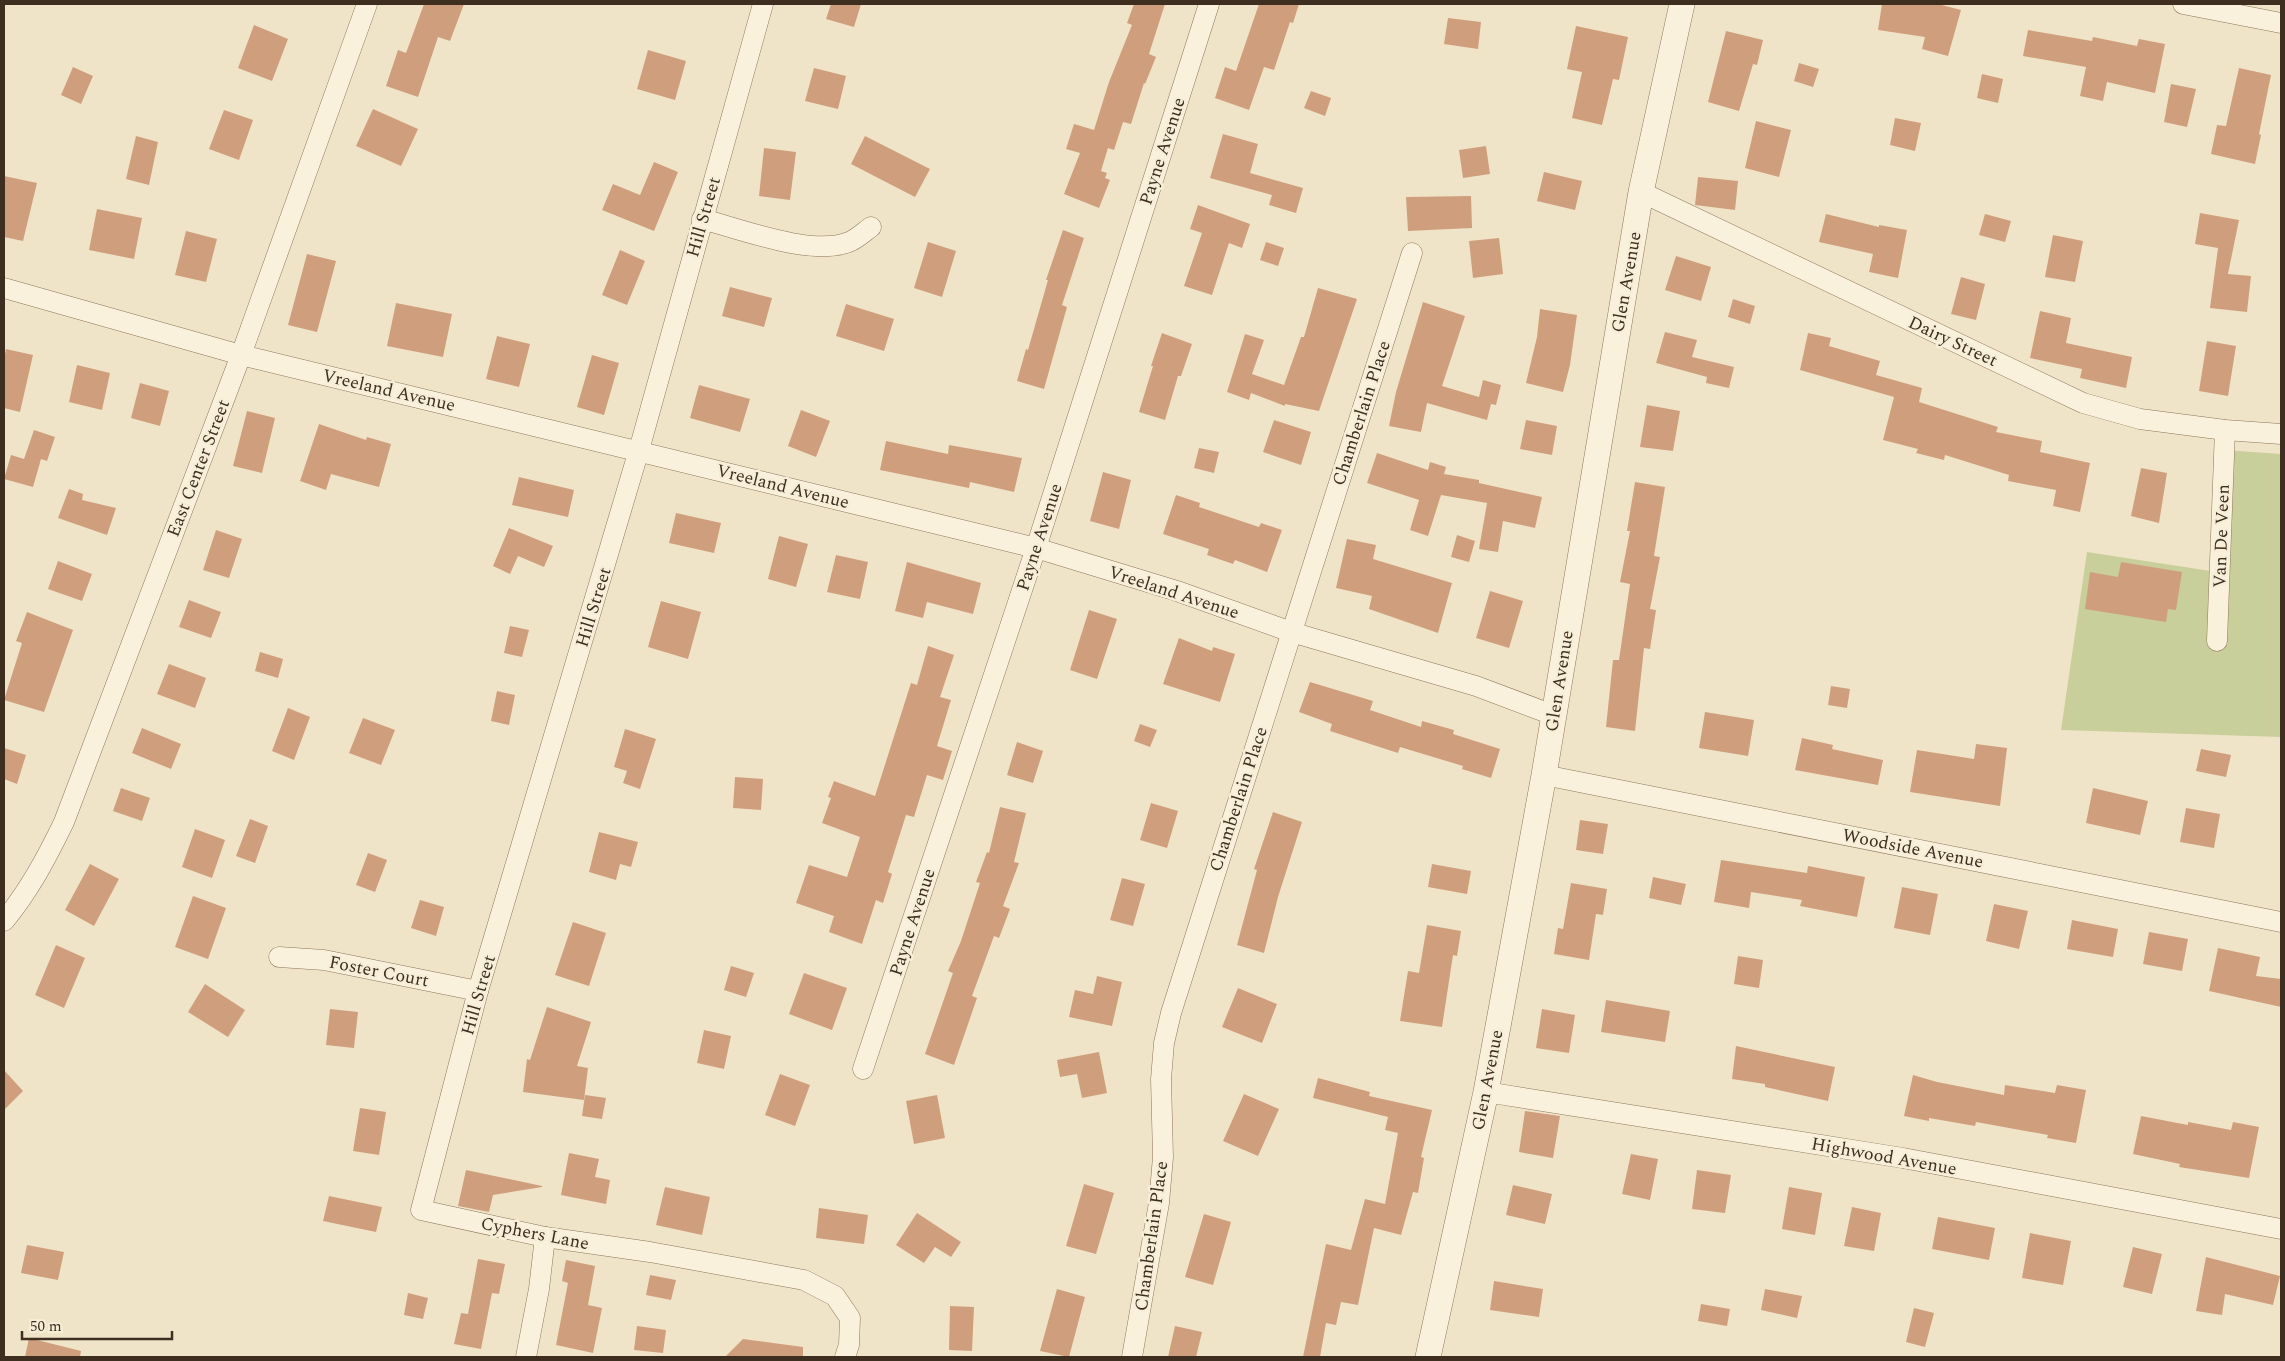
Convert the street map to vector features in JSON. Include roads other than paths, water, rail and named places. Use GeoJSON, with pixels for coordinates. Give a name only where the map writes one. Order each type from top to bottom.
{"type":"FeatureCollection","features":[{"type":"Feature","properties":{"kind":"street","name":"East Center Street"},"geometry":{"type":"LineString","coordinates":[[4,921],[43,866],[64,822],[241,355],[367,4]]}},
{"type":"Feature","properties":{"kind":"street","name":"Hill Street"},"geometry":{"type":"LineString","coordinates":[[421,1210],[478,991],[639,450],[702,219],[764,4]]}},
{"type":"Feature","properties":{"kind":"street","name":"Payne Avenue"},"geometry":{"type":"LineString","coordinates":[[863,1069],[1036,548],[1209,4]]}},
{"type":"Feature","properties":{"kind":"street","name":"Glen Avenue"},"geometry":{"type":"LineString","coordinates":[[1428,1357],[1486,1092],[1544,775],[1641,192],[1682,4]]}},
{"type":"Feature","properties":{"kind":"street"},"geometry":{"type":"LineString","coordinates":[[2183,4],[2281,23]]}},
{"type":"Feature","properties":{"kind":"street","name":"Dairy Street"},"geometry":{"type":"LineString","coordinates":[[1641,192],[2083,402],[2140,419],[2225,430],[2281,434]]}},
{"type":"Feature","properties":{"kind":"street"},"geometry":{"type":"LineString","coordinates":[[702,219],[799,245],[829,247],[850,242],[871,227]]}},
{"type":"Feature","properties":{"kind":"street","name":"Chamberlain Place"},"geometry":{"type":"LineString","coordinates":[[1132,1357],[1159,1203],[1163,1157],[1160,1079],[1171,1012],[1412,253]]}},
{"type":"Feature","properties":{"kind":"street","name":"Vreeland Avenue"},"geometry":{"type":"LineString","coordinates":[[4,288],[241,355],[639,450],[1036,548],[1177,591],[1291,632],[1476,686],[1553,715]]}},
{"type":"Feature","properties":{"kind":"street","name":"Van De Veen"},"geometry":{"type":"LineString","coordinates":[[2217,641],[2225,430]]}},
{"type":"Feature","properties":{"kind":"street","name":"Woodside Avenue"},"geometry":{"type":"LineString","coordinates":[[1544,775],[2281,922]]}},
{"type":"Feature","properties":{"kind":"street","name":"Foster Court"},"geometry":{"type":"LineString","coordinates":[[279,957],[324,960],[478,991]]}},
{"type":"Feature","properties":{"kind":"street","name":"Highwood Avenue"},"geometry":{"type":"LineString","coordinates":[[1486,1092],[1903,1158],[2281,1229]]}},
{"type":"Feature","properties":{"kind":"street","name":"Cyphers Lane"},"geometry":{"type":"LineString","coordinates":[[421,1210],[545,1236],[650,1252],[804,1280],[835,1296],[850,1318],[849,1345],[845,1357]]}},
{"type":"Feature","properties":{"kind":"street"},"geometry":{"type":"LineString","coordinates":[[526,1357],[545,1236]]}}]}
